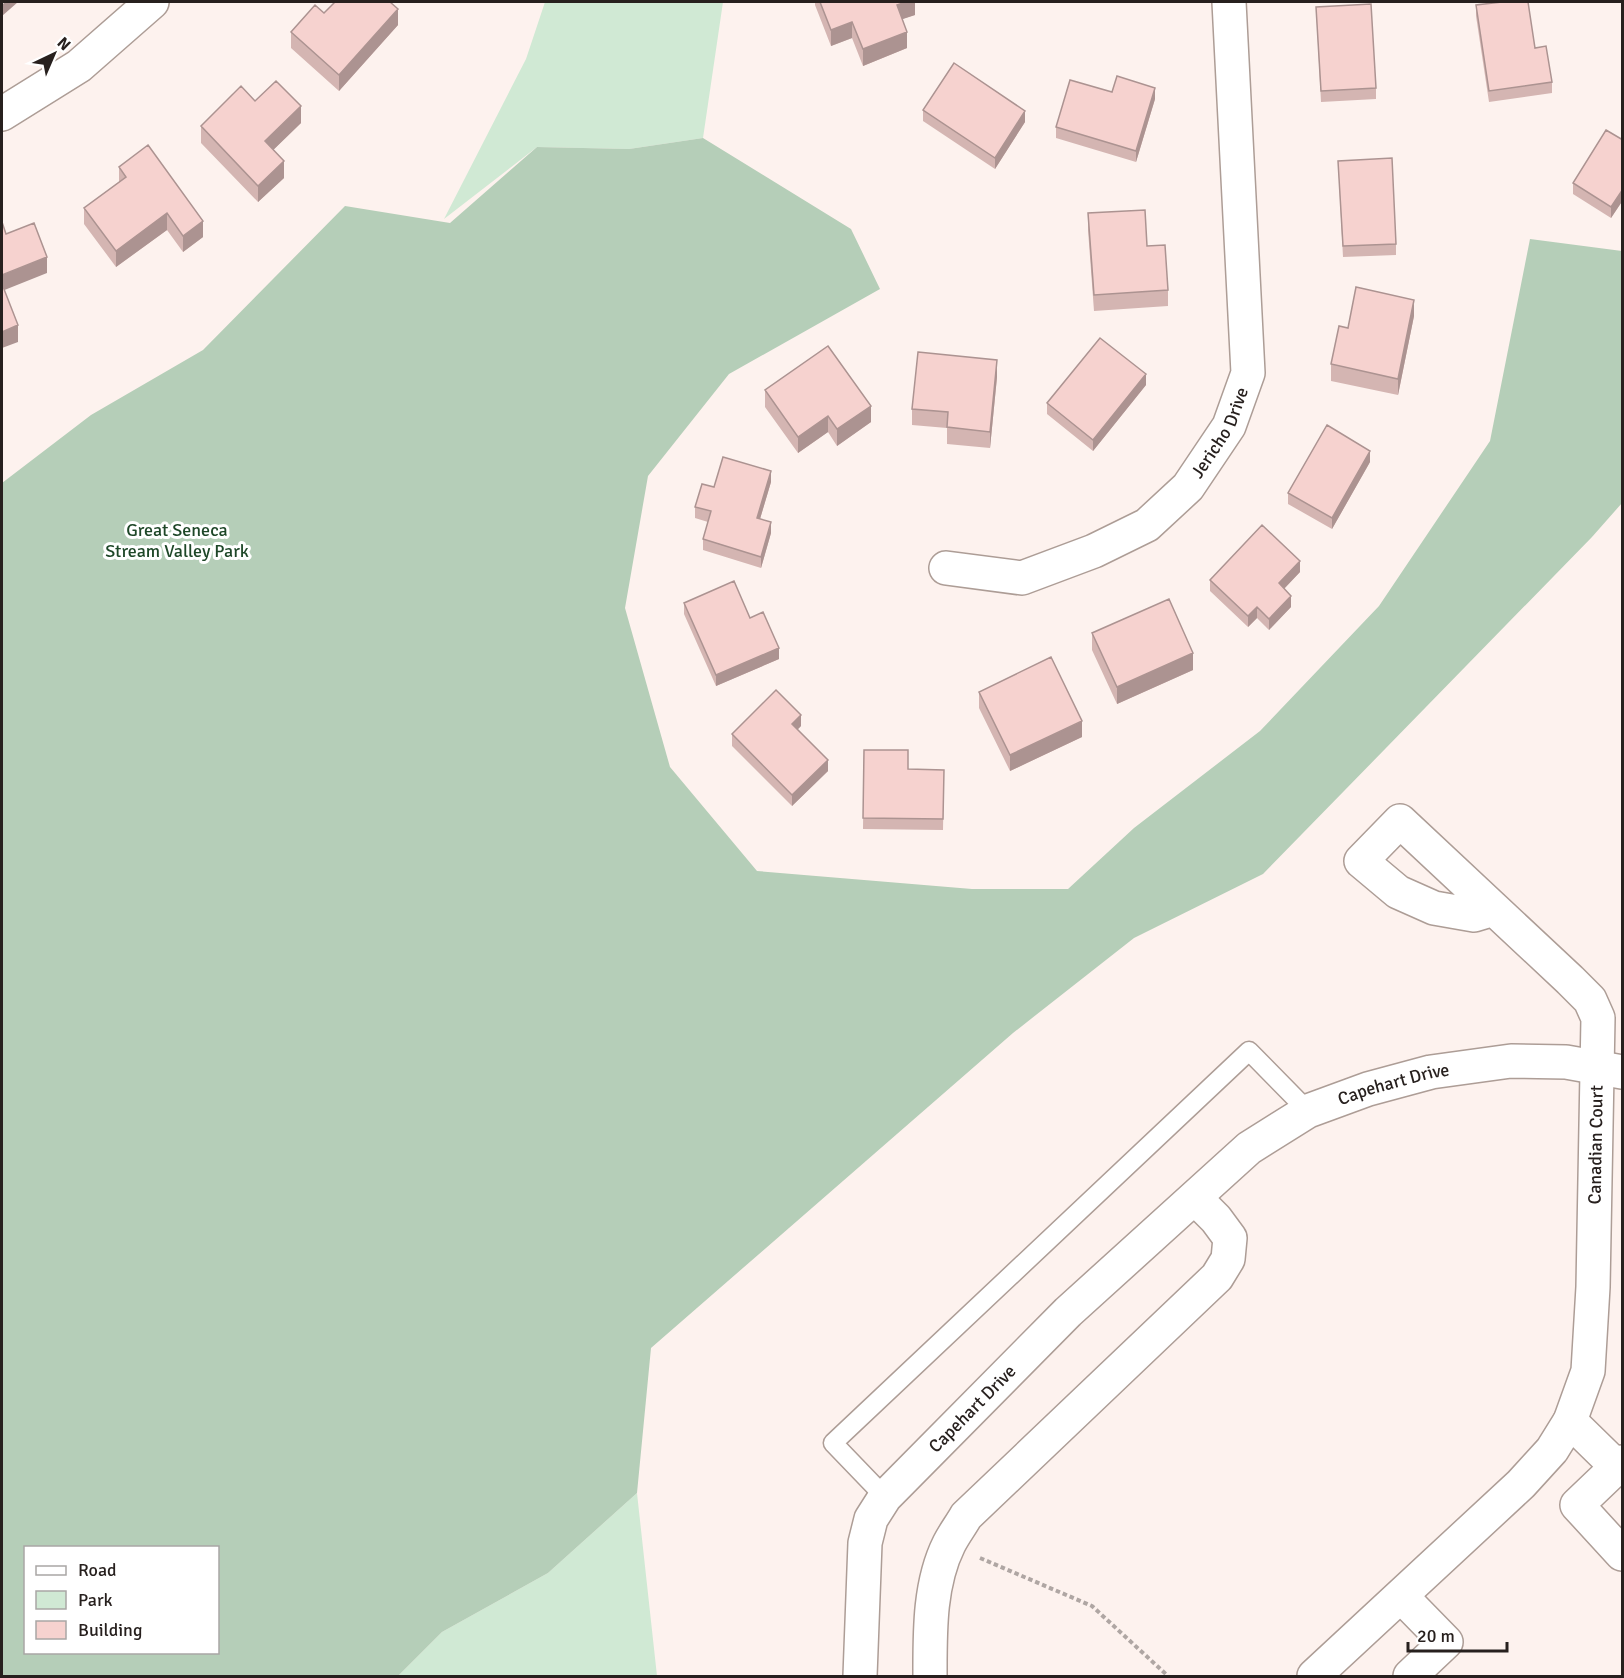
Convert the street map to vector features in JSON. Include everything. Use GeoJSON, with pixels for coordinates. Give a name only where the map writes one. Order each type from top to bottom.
{"type":"FeatureCollection","features":[{"type":"Feature","properties":{"kind":"street"},"geometry":{"type":"LineString","coordinates":[[2,114],[79,66],[152,2]]}},
{"type":"Feature","properties":{"kind":"street","name":"Jericho Drive"},"geometry":{"type":"LineString","coordinates":[[946,568],[1022,578],[1094,551],[1147,525],[1188,486],[1229,426],[1248,373],[1229,2]]}},
{"type":"Feature","properties":{"kind":"street","name":"Canadian Court"},"geometry":{"type":"LineString","coordinates":[[1314,1677],[1521,1484],[1552,1450],[1570,1421],[1588,1371],[1610,1070],[1598,1018],[1590,1000],[1494,909]]}},
{"type":"Feature","properties":{"kind":"street","name":"Capehart Drive"},"geometry":{"type":"LineString","coordinates":[[860,1677],[865,1543],[871,1520],[885,1497],[1068,1312],[1250,1148],[1308,1111],[1368,1089],[1431,1072],[1511,1060],[1566,1062],[1610,1070]]}},
{"type":"Feature","properties":{"kind":"street"},"geometry":{"type":"LineString","coordinates":[[930,1677],[929,1625],[939,1574],[949,1545],[966,1516],[1217,1277],[1228,1259],[1230,1238],[1216,1219],[1195,1198]]}},
{"type":"Feature","properties":{"kind":"street"},"geometry":{"type":"LineString","coordinates":[[1570,1421],[1620,1465],[1576,1505],[1623,1554]]}},
{"type":"Feature","properties":{"kind":"street"},"geometry":{"type":"LineString","coordinates":[[1401,1596],[1446,1642],[1410,1677]]}},
{"type":"Feature","properties":{"kind":"lane"},"geometry":{"type":"LineString","coordinates":[[885,1497],[833,1443],[1249,1051],[1308,1111]]}},
{"type":"Feature","properties":{"kind":"path"},"geometry":{"type":"LineString","coordinates":[[949,1545],[1092,1606],[1166,1676]]}},
{"type":"Feature","properties":{"kind":"green space"},"geometry":{"type":"Polygon","coordinates":[[[545,2],[723,2],[703,138],[629,149],[537,147],[444,219],[526,59],[545,2]]]}},
{"type":"Feature","properties":{"kind":"green space","name":"Great Seneca Stream Valley Park"},"geometry":{"type":"Polygon","coordinates":[[[703,138],[851,229],[880,289],[729,374],[648,476],[625,608],[670,767],[757,871],[972,889],[1068,889],[1134,828],[1260,731],[1379,606],[1490,441],[1530,239],[1622,251],[1622,503],[1592,537],[1263,874],[1134,938],[1013,1033],[651,1348],[637,1493],[548,1573],[442,1632],[398,1676],[2,1676],[2,483],[91,415],[203,350],[345,206],[450,223],[537,147],[629,149],[703,138]]]}},
{"type":"Feature","properties":{"kind":"green space"},"geometry":{"type":"Polygon","coordinates":[[[637,1493],[657,1676],[398,1676],[442,1632],[548,1573],[637,1493]]]}},
{"type":"Feature","properties":{"kind":"building"},"geometry":{"type":"Polygon","coordinates":[[[335,2],[390,2],[398,9],[339,75],[291,32],[315,5],[324,13],[335,2]]]}},
{"type":"Feature","properties":{"kind":"building"},"geometry":{"type":"Polygon","coordinates":[[[820,2],[906,2],[897,5],[907,32],[863,49],[852,22],[831,30],[820,2]]]}},
{"type":"Feature","properties":{"kind":"building"},"geometry":{"type":"Polygon","coordinates":[[[1528,2],[1535,48],[1546,46],[1552,82],[1489,91],[1476,5],[1528,2]]]}},
{"type":"Feature","properties":{"kind":"building"},"geometry":{"type":"Polygon","coordinates":[[[1371,4],[1376,88],[1321,91],[1316,7],[1371,4]]]}},
{"type":"Feature","properties":{"kind":"building"},"geometry":{"type":"Polygon","coordinates":[[[954,63],[1025,111],[995,158],[923,110],[954,63]]]}},
{"type":"Feature","properties":{"kind":"building"},"geometry":{"type":"Polygon","coordinates":[[[1117,76],[1155,88],[1136,151],[1056,127],[1070,80],[1112,92],[1117,76]]]}},
{"type":"Feature","properties":{"kind":"building"},"geometry":{"type":"Polygon","coordinates":[[[276,81],[301,106],[265,141],[284,161],[258,186],[201,126],[241,86],[255,101],[276,81]]]}},
{"type":"Feature","properties":{"kind":"building"},"geometry":{"type":"Polygon","coordinates":[[[1606,130],[1623,140],[1623,189],[1611,207],[1573,183],[1606,130]]]}},
{"type":"Feature","properties":{"kind":"building"},"geometry":{"type":"Polygon","coordinates":[[[148,145],[203,221],[183,236],[167,213],[116,251],[84,208],[126,177],[119,167],[148,145]]]}},
{"type":"Feature","properties":{"kind":"building"},"geometry":{"type":"Polygon","coordinates":[[[1392,158],[1396,244],[1343,246],[1338,161],[1392,158]]]}},
{"type":"Feature","properties":{"kind":"building"},"geometry":{"type":"Polygon","coordinates":[[[1145,210],[1147,246],[1165,245],[1168,290],[1094,295],[1088,213],[1145,210]]]}},
{"type":"Feature","properties":{"kind":"building"},"geometry":{"type":"Polygon","coordinates":[[[2,222],[6,234],[34,223],[47,257],[2,275],[2,222]]]}},
{"type":"Feature","properties":{"kind":"building"},"geometry":{"type":"Polygon","coordinates":[[[2,284],[18,325],[2,332],[2,284]]]}},
{"type":"Feature","properties":{"kind":"building"},"geometry":{"type":"Polygon","coordinates":[[[1356,287],[1414,300],[1398,379],[1331,364],[1339,326],[1348,328],[1356,287]]]}},
{"type":"Feature","properties":{"kind":"building"},"geometry":{"type":"Polygon","coordinates":[[[1100,338],[1146,374],[1093,440],[1047,403],[1100,338]]]}},
{"type":"Feature","properties":{"kind":"building"},"geometry":{"type":"Polygon","coordinates":[[[828,346],[871,406],[837,429],[828,416],[798,437],[765,390],[828,346]]]}},
{"type":"Feature","properties":{"kind":"building"},"geometry":{"type":"Polygon","coordinates":[[[918,352],[997,360],[990,432],[947,427],[948,412],[912,409],[918,352]]]}},
{"type":"Feature","properties":{"kind":"building"},"geometry":{"type":"Polygon","coordinates":[[[1327,425],[1370,451],[1332,518],[1288,493],[1327,425]]]}},
{"type":"Feature","properties":{"kind":"building"},"geometry":{"type":"Polygon","coordinates":[[[723,457],[771,471],[757,518],[771,522],[761,557],[703,539],[711,511],[695,507],[702,484],[714,487],[723,457]]]}},
{"type":"Feature","properties":{"kind":"building"},"geometry":{"type":"Polygon","coordinates":[[[1262,525],[1300,561],[1279,583],[1291,596],[1269,619],[1257,607],[1248,616],[1210,580],[1262,525]]]}},
{"type":"Feature","properties":{"kind":"building"},"geometry":{"type":"Polygon","coordinates":[[[734,581],[750,618],[763,612],[779,648],[716,675],[684,603],[734,581]]]}},
{"type":"Feature","properties":{"kind":"building"},"geometry":{"type":"Polygon","coordinates":[[[1169,599],[1193,653],[1117,687],[1092,633],[1169,599]]]}},
{"type":"Feature","properties":{"kind":"building"},"geometry":{"type":"Polygon","coordinates":[[[1051,657],[1082,721],[1010,755],[979,692],[1051,657]]]}},
{"type":"Feature","properties":{"kind":"building"},"geometry":{"type":"Polygon","coordinates":[[[776,690],[801,715],[792,724],[828,760],[792,795],[732,734],[776,690]]]}},
{"type":"Feature","properties":{"kind":"building"},"geometry":{"type":"Polygon","coordinates":[[[864,750],[908,750],[908,769],[944,770],[943,819],[863,818],[864,750]]]}}]}
